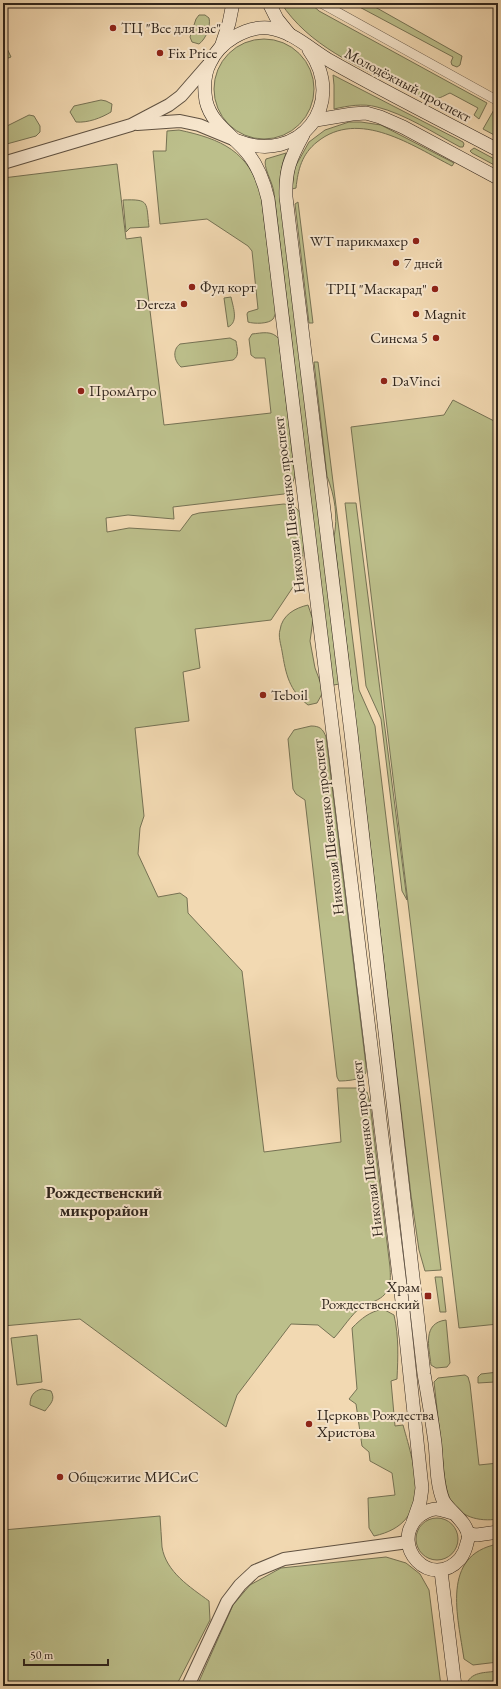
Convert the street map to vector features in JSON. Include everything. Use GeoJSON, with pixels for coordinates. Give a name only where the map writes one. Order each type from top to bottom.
{"type":"FeatureCollection","features":[{"type":"Feature","properties":{"kind":"main road"},"geometry":{"type":"LineString","coordinates":[[222,47],[233,3]]}},
{"type":"Feature","properties":{"kind":"main road"},"geometry":{"type":"LineString","coordinates":[[268,3],[277,19],[290,35]]}},
{"type":"Feature","properties":{"kind":"main road","name":"Молодёжный проспект"},"geometry":{"type":"LineString","coordinates":[[305,46],[316,61],[322,81],[323,98],[321,109],[316,120],[303,134],[286,144],[267,147],[250,146],[232,138],[221,128],[212,116],[206,102],[205,84],[210,62],[222,47],[234,37],[252,29],[270,28],[290,35],[331,62],[498,150]]}},
{"type":"Feature","properties":{"kind":"main road"},"geometry":{"type":"LineString","coordinates":[[316,120],[366,113],[380,117],[403,127],[498,178]]}},
{"type":"Feature","properties":{"kind":"main road","name":"Николая Шевченко проспект"},"geometry":{"type":"LineString","coordinates":[[303,134],[288,166],[286,197],[424,1374],[440,1486],[444,1500],[453,1513]]}},
{"type":"Feature","properties":{"kind":"main road","name":"Николая Шевченко проспект"},"geometry":{"type":"LineString","coordinates":[[232,138],[248,154],[258,168],[265,184],[268,199],[401,1294],[422,1488],[420,1502],[413,1522]]}},
{"type":"Feature","properties":{"kind":"main road"},"geometry":{"type":"LineString","coordinates":[[331,716],[347,715]]}},
{"type":"Feature","properties":{"kind":"main road"},"geometry":{"type":"LineString","coordinates":[[434,1509],[453,1513],[460,1520],[468,1534],[467,1546],[462,1557],[453,1566],[441,1571],[429,1569],[420,1564],[412,1556],[408,1542],[409,1533],[413,1522],[420,1514],[434,1509]]}},
{"type":"Feature","properties":{"kind":"main road"},"geometry":{"type":"LineString","coordinates":[[468,1534],[477,1535],[498,1532]]}},
{"type":"Feature","properties":{"kind":"main road"},"geometry":{"type":"LineString","coordinates":[[441,1571],[455,1686]]}},
{"type":"Feature","properties":{"kind":"street"},"geometry":{"type":"LineString","coordinates":[[321,3],[498,101]]}},
{"type":"Feature","properties":{"kind":"street","name":"Молодёжный проспект"},"geometry":{"type":"LineString","coordinates":[[3,163],[131,125],[169,105],[181,96],[210,62]]}},
{"type":"Feature","properties":{"kind":"street","name":"Молодёжный проспект"},"geometry":{"type":"LineString","coordinates":[[131,125],[180,121],[199,125],[232,138]]}},
{"type":"Feature","properties":{"kind":"street"},"geometry":{"type":"LineString","coordinates":[[188,1686],[227,1602],[240,1585],[255,1572],[284,1559],[408,1542]]}},
{"type":"Feature","properties":{"kind":"green space"},"geometry":{"type":"Polygon","coordinates":[[[281,3],[310,3],[319,11],[487,103],[479,119],[474,115],[478,108],[450,93],[436,99],[423,97],[351,63],[320,43],[305,31],[292,18],[281,3]]]}},
{"type":"Feature","properties":{"kind":"green space"},"geometry":{"type":"Polygon","coordinates":[[[352,3],[368,3],[462,56],[460,65],[457,67],[452,65],[451,62],[453,57],[352,3]]]}},
{"type":"Feature","properties":{"kind":"green space"},"geometry":{"type":"Polygon","coordinates":[[[199,15],[205,15],[209,18],[209,28],[206,36],[199,44],[192,42],[190,37],[196,19],[199,15]]]}},
{"type":"Feature","properties":{"kind":"green space"},"geometry":{"type":"Polygon","coordinates":[[[264,39],[274,40],[292,47],[306,61],[313,79],[313,99],[306,117],[292,131],[274,138],[264,139],[254,138],[236,131],[222,117],[215,99],[214,89],[215,79],[222,61],[236,47],[254,40],[264,39]]]}},
{"type":"Feature","properties":{"kind":"green space"},"geometry":{"type":"Polygon","coordinates":[[[3,40],[11,57],[3,60],[3,40]]]}},
{"type":"Feature","properties":{"kind":"green space"},"geometry":{"type":"Polygon","coordinates":[[[333,75],[463,142],[463,147],[460,147],[409,119],[388,110],[361,105],[334,109],[333,75]]]}},
{"type":"Feature","properties":{"kind":"green space"},"geometry":{"type":"Polygon","coordinates":[[[101,100],[112,104],[111,112],[94,120],[76,122],[70,112],[74,106],[101,100]]]}},
{"type":"Feature","properties":{"kind":"green space"},"geometry":{"type":"Polygon","coordinates":[[[495,108],[498,109],[498,137],[483,129],[495,108]]]}},
{"type":"Feature","properties":{"kind":"green space"},"geometry":{"type":"Polygon","coordinates":[[[29,115],[34,116],[40,126],[40,132],[36,136],[3,145],[3,128],[29,115]]]}},
{"type":"Feature","properties":{"kind":"green space"},"geometry":{"type":"Polygon","coordinates":[[[349,122],[381,125],[454,163],[452,166],[420,149],[386,134],[368,129],[350,129],[333,132],[312,147],[302,162],[296,188],[292,189],[294,169],[309,142],[325,130],[349,122]]]}},
{"type":"Feature","properties":{"kind":"green space"},"geometry":{"type":"Polygon","coordinates":[[[179,130],[208,138],[231,149],[241,157],[256,180],[261,195],[276,312],[271,321],[261,323],[248,322],[248,312],[258,309],[252,251],[248,246],[207,219],[160,224],[153,151],[166,151],[167,131],[179,130]]]}},
{"type":"Feature","properties":{"kind":"green space"},"geometry":{"type":"Polygon","coordinates":[[[474,148],[498,161],[498,167],[472,153],[470,151],[474,148]]]}},
{"type":"Feature","properties":{"kind":"green space"},"geometry":{"type":"Polygon","coordinates":[[[286,153],[281,172],[281,203],[339,684],[334,685],[332,681],[274,193],[265,166],[266,159],[286,153]]]}},
{"type":"Feature","properties":{"kind":"green space"},"geometry":{"type":"Polygon","coordinates":[[[117,164],[126,239],[141,237],[164,425],[271,413],[265,358],[255,358],[251,355],[249,339],[252,334],[273,334],[279,339],[295,476],[291,488],[284,494],[173,507],[174,519],[128,515],[106,518],[107,532],[129,528],[180,531],[192,515],[199,513],[284,504],[293,506],[298,510],[303,525],[304,534],[303,581],[293,587],[271,620],[195,629],[200,668],[183,672],[189,721],[135,728],[144,816],[140,828],[138,854],[158,897],[180,893],[187,898],[188,913],[242,971],[264,1152],[341,1142],[337,1088],[360,1088],[367,1092],[370,1103],[390,1267],[390,1283],[384,1295],[357,1310],[334,1338],[318,1325],[291,1324],[237,1395],[226,1427],[80,1319],[3,1326],[3,178],[117,164]]]}},
{"type":"Feature","properties":{"kind":"green space"},"geometry":{"type":"Polygon","coordinates":[[[123,200],[138,200],[145,204],[147,207],[149,227],[130,228],[126,232],[123,200]]]}},
{"type":"Feature","properties":{"kind":"green space"},"geometry":{"type":"Polygon","coordinates":[[[298,202],[313,323],[309,323],[295,204],[298,202]]]}},
{"type":"Feature","properties":{"kind":"green space"},"geometry":{"type":"Polygon","coordinates":[[[231,297],[234,318],[231,325],[228,327],[224,298],[231,297]]]}},
{"type":"Feature","properties":{"kind":"green space"},"geometry":{"type":"Polygon","coordinates":[[[230,338],[236,341],[237,356],[233,360],[181,367],[175,359],[177,346],[180,344],[230,338]]]}},
{"type":"Feature","properties":{"kind":"green space"},"geometry":{"type":"Polygon","coordinates":[[[314,362],[318,362],[359,690],[375,726],[441,1270],[425,1271],[419,1250],[411,1195],[334,537],[336,522],[335,506],[327,476],[314,362]]]}},
{"type":"Feature","properties":{"kind":"green space"},"geometry":{"type":"Polygon","coordinates":[[[453,400],[498,423],[498,1324],[459,1328],[351,427],[444,415],[453,400]]]}},
{"type":"Feature","properties":{"kind":"green space"},"geometry":{"type":"Polygon","coordinates":[[[345,503],[356,503],[407,900],[402,891],[381,719],[366,686],[345,503]]]}},
{"type":"Feature","properties":{"kind":"green space"},"geometry":{"type":"Polygon","coordinates":[[[308,605],[313,620],[310,641],[315,668],[321,684],[322,694],[317,703],[308,705],[296,694],[289,681],[279,632],[286,616],[298,608],[308,605]]]}},
{"type":"Feature","properties":{"kind":"green space"},"geometry":{"type":"Polygon","coordinates":[[[311,726],[321,728],[326,737],[366,1066],[366,1073],[362,1077],[339,1081],[337,1077],[305,800],[296,794],[293,789],[288,739],[294,730],[311,726]]]}},
{"type":"Feature","properties":{"kind":"green space"},"geometry":{"type":"Polygon","coordinates":[[[435,1277],[442,1277],[446,1312],[440,1312],[435,1277]]]}},
{"type":"Feature","properties":{"kind":"green space"},"geometry":{"type":"Polygon","coordinates":[[[383,1309],[394,1315],[396,1323],[398,1347],[397,1379],[391,1381],[395,1426],[403,1425],[412,1459],[416,1492],[413,1507],[406,1519],[393,1529],[374,1536],[369,1528],[368,1498],[395,1495],[392,1473],[370,1461],[369,1452],[362,1446],[356,1404],[349,1399],[357,1389],[352,1328],[366,1316],[383,1309]]]}},
{"type":"Feature","properties":{"kind":"green space"},"geometry":{"type":"Polygon","coordinates":[[[446,1320],[450,1363],[447,1367],[436,1368],[431,1365],[429,1344],[430,1331],[438,1322],[446,1320]]]}},
{"type":"Feature","properties":{"kind":"green space"},"geometry":{"type":"Polygon","coordinates":[[[37,1335],[42,1382],[17,1385],[11,1338],[37,1335]]]}},
{"type":"Feature","properties":{"kind":"green space"},"geometry":{"type":"Polygon","coordinates":[[[3,1372],[7,1412],[3,1413],[3,1372]]]}},
{"type":"Feature","properties":{"kind":"green space"},"geometry":{"type":"Polygon","coordinates":[[[498,1372],[498,1408],[495,1382],[478,1383],[478,1377],[481,1374],[498,1372]]]}},
{"type":"Feature","properties":{"kind":"green space"},"geometry":{"type":"Polygon","coordinates":[[[465,1375],[468,1377],[470,1384],[479,1465],[498,1463],[498,1519],[477,1519],[464,1514],[454,1505],[446,1488],[434,1382],[438,1378],[465,1375]]]}},
{"type":"Feature","properties":{"kind":"green space"},"geometry":{"type":"Polygon","coordinates":[[[42,1389],[51,1391],[53,1397],[52,1402],[45,1411],[30,1405],[31,1399],[36,1391],[42,1389]]]}},
{"type":"Feature","properties":{"kind":"green space"},"geometry":{"type":"Polygon","coordinates":[[[160,1516],[162,1547],[168,1564],[180,1578],[209,1601],[210,1620],[176,1686],[3,1686],[3,1530],[160,1516]]]}},
{"type":"Feature","properties":{"kind":"green space"},"geometry":{"type":"Polygon","coordinates":[[[433,1518],[441,1518],[449,1521],[455,1527],[458,1539],[455,1551],[449,1557],[441,1560],[433,1560],[425,1557],[419,1551],[416,1543],[416,1535],[419,1527],[425,1521],[433,1518]]]}},
{"type":"Feature","properties":{"kind":"green space"},"geometry":{"type":"Polygon","coordinates":[[[498,1544],[498,1662],[473,1665],[464,1659],[459,1625],[457,1590],[460,1574],[467,1561],[480,1550],[498,1544]]]}},
{"type":"Feature","properties":{"kind":"green space"},"geometry":{"type":"Polygon","coordinates":[[[386,1557],[406,1563],[420,1574],[429,1590],[441,1686],[197,1686],[233,1605],[250,1585],[281,1568],[386,1557]]]}},
{"type":"Feature","properties":{"kind":"green space"},"geometry":{"type":"Polygon","coordinates":[[[498,1671],[498,1686],[466,1686],[468,1681],[474,1675],[498,1671]]]}},
{"type":"Feature","properties":{"kind":"place","name":"ТЦ \"Все для вас\""},"geometry":{"type":"Point","coordinates":[113,28]}},
{"type":"Feature","properties":{"kind":"place","name":"Fix Price"},"geometry":{"type":"Point","coordinates":[160,53]}},
{"type":"Feature","properties":{"kind":"place","name":"WT парикмахер"},"geometry":{"type":"Point","coordinates":[416,241]}},
{"type":"Feature","properties":{"kind":"place","name":"7 дней"},"geometry":{"type":"Point","coordinates":[396,263]}},
{"type":"Feature","properties":{"kind":"place","name":"Фуд корт"},"geometry":{"type":"Point","coordinates":[192,287]}},
{"type":"Feature","properties":{"kind":"place","name":"ТРЦ \"Маскарад\""},"geometry":{"type":"Point","coordinates":[435,289]}},
{"type":"Feature","properties":{"kind":"place","name":"Dereza"},"geometry":{"type":"Point","coordinates":[184,304]}},
{"type":"Feature","properties":{"kind":"place","name":"Magnit"},"geometry":{"type":"Point","coordinates":[416,314]}},
{"type":"Feature","properties":{"kind":"place","name":"Синема 5"},"geometry":{"type":"Point","coordinates":[436,338]}},
{"type":"Feature","properties":{"kind":"place","name":"DaVinci"},"geometry":{"type":"Point","coordinates":[384,381]}},
{"type":"Feature","properties":{"kind":"place","name":"ПромАгро"},"geometry":{"type":"Point","coordinates":[81,391]}},
{"type":"Feature","properties":{"kind":"place","name":"Teboil"},"geometry":{"type":"Point","coordinates":[263,695]}},
{"type":"Feature","properties":{"kind":"place","name":"Храм Рождественский"},"geometry":{"type":"Point","coordinates":[428,1296]}},
{"type":"Feature","properties":{"kind":"place","name":"Церковь Рождества Христова"},"geometry":{"type":"Point","coordinates":[309,1424]}},
{"type":"Feature","properties":{"kind":"place","name":"Общежитие МИСиС"},"geometry":{"type":"Point","coordinates":[60,1477]}},
{"type":"Feature","properties":{"kind":"district","name":"Рождественский микрорайон"},"geometry":{"type":"Point","coordinates":[104,1201]}}]}
